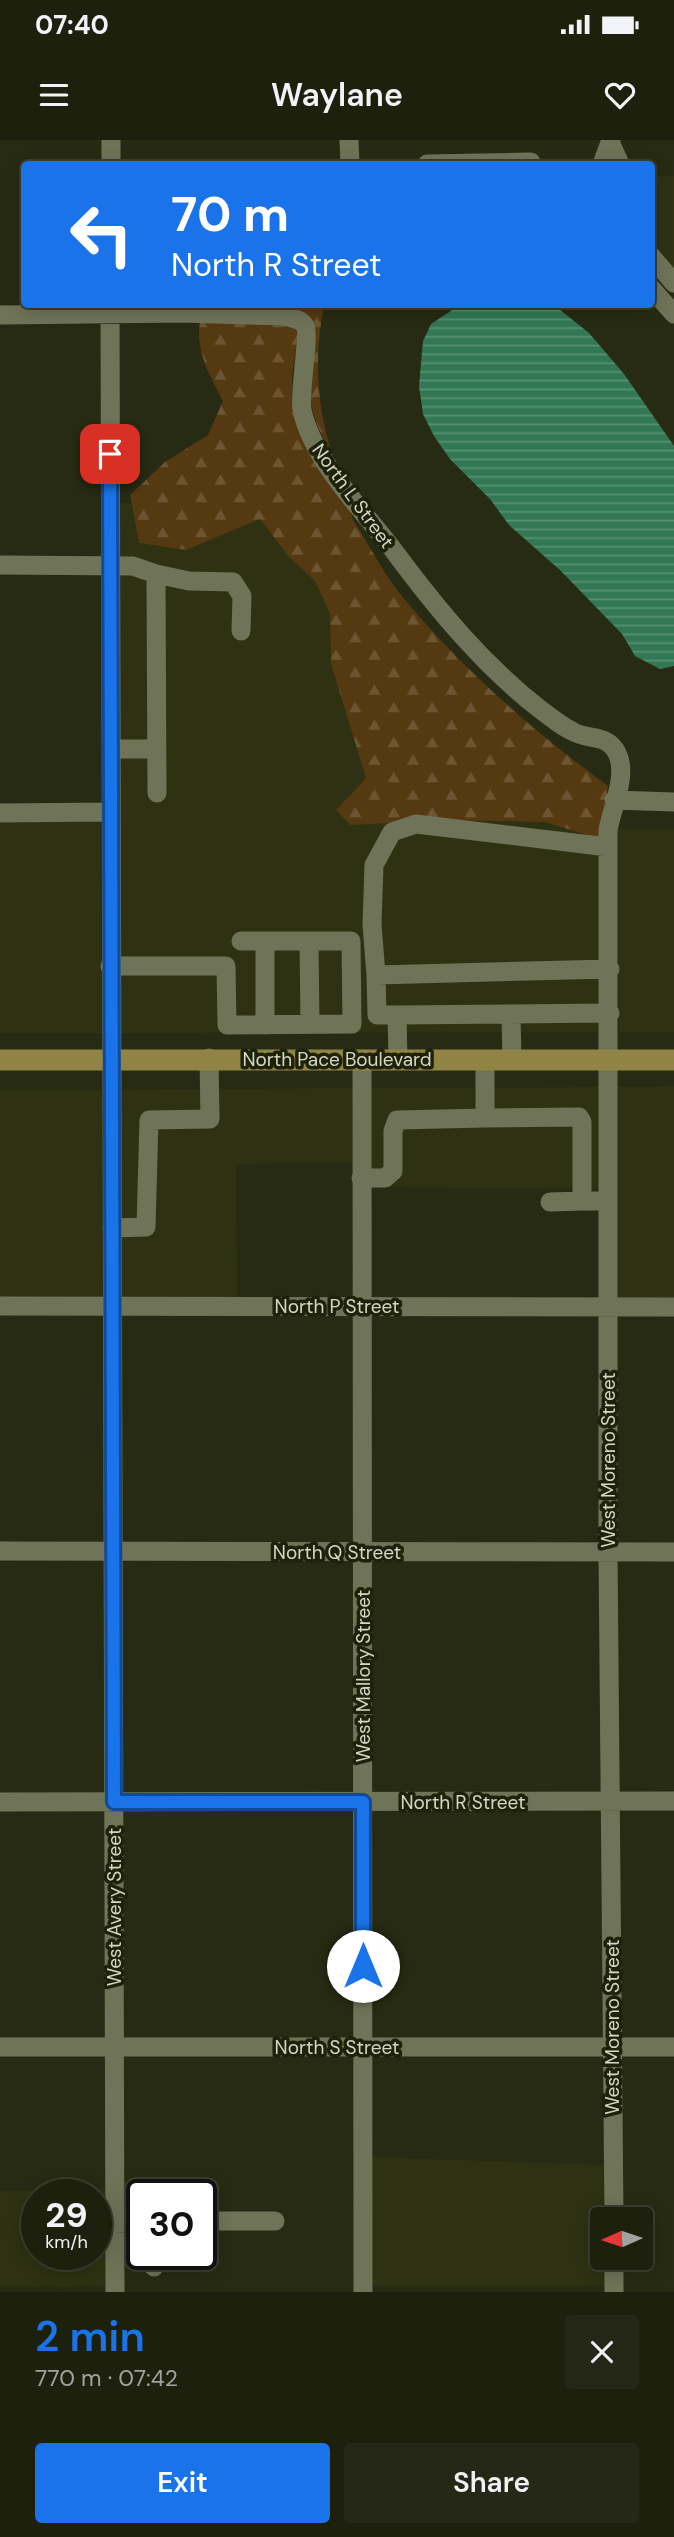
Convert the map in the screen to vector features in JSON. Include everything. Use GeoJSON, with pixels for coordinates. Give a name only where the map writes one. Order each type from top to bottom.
{"type":"FeatureCollection","features":[{"type":"Feature","properties":{"kind":"main road","name":"North Pace Boulevard"},"geometry":{"type":"LineString","coordinates":[[0,1060],[674,1060]]}},
{"type":"Feature","properties":{"kind":"street"},"geometry":{"type":"LineString","coordinates":[[111,140],[111,161]]}},
{"type":"Feature","properties":{"kind":"street"},"geometry":{"type":"LineString","coordinates":[[349,140],[350,161]]}},
{"type":"Feature","properties":{"kind":"street"},"geometry":{"type":"LineString","coordinates":[[603,161],[610,141]]}},
{"type":"Feature","properties":{"kind":"street"},"geometry":{"type":"LineString","coordinates":[[610,141],[619,161]]}},
{"type":"Feature","properties":{"kind":"street"},"geometry":{"type":"LineString","coordinates":[[663,279],[674,314]]}},
{"type":"Feature","properties":{"kind":"street","name":"North L Street"},"geometry":{"type":"LineString","coordinates":[[0,315],[110,310],[182,313],[295,311],[308,333],[301,377],[302,407],[316,448],[417,582],[484,660],[542,710],[574,733]]}},
{"type":"Feature","properties":{"kind":"street","name":"West Avery Street"},"geometry":{"type":"LineString","coordinates":[[110,310],[114,2292]]}},
{"type":"Feature","properties":{"kind":"street"},"geometry":{"type":"LineString","coordinates":[[0,565],[133,566],[189,581],[233,582],[242,596],[242,631]]}},
{"type":"Feature","properties":{"kind":"street"},"geometry":{"type":"LineString","coordinates":[[156,574],[157,793]]}},
{"type":"Feature","properties":{"kind":"street","name":"West Moreno Street"},"geometry":{"type":"LineString","coordinates":[[574,733],[604,738],[619,755],[621,772],[614,800],[608,847],[608,1552],[614,2207]]}},
{"type":"Feature","properties":{"kind":"street"},"geometry":{"type":"LineString","coordinates":[[111,749],[156,749]]}},
{"type":"Feature","properties":{"kind":"street"},"geometry":{"type":"LineString","coordinates":[[614,800],[674,802]]}},
{"type":"Feature","properties":{"kind":"street"},"geometry":{"type":"LineString","coordinates":[[0,813],[110,812]]}},
{"type":"Feature","properties":{"kind":"street"},"geometry":{"type":"LineString","coordinates":[[608,847],[416,824],[392,832],[374,865],[372,924],[377,1015],[610,1013]]}},
{"type":"Feature","properties":{"kind":"street"},"geometry":{"type":"LineString","coordinates":[[110,966],[226,966],[227,1025],[352,1024],[351,941],[241,941]]}},
{"type":"Feature","properties":{"kind":"street"},"geometry":{"type":"LineString","coordinates":[[265,941],[265,1025]]}},
{"type":"Feature","properties":{"kind":"street"},"geometry":{"type":"LineString","coordinates":[[309,941],[310,1024]]}},
{"type":"Feature","properties":{"kind":"street"},"geometry":{"type":"LineString","coordinates":[[376,975],[610,969]]}},
{"type":"Feature","properties":{"kind":"street"},"geometry":{"type":"LineString","coordinates":[[511,1014],[512,1060]]}},
{"type":"Feature","properties":{"kind":"street"},"geometry":{"type":"LineString","coordinates":[[397,1015],[398,1060]]}},
{"type":"Feature","properties":{"kind":"street"},"geometry":{"type":"LineString","coordinates":[[112,1228],[146,1227],[149,1120],[210,1119],[209,1058]]}},
{"type":"Feature","properties":{"kind":"street","name":"West Mallory Street"},"geometry":{"type":"LineString","coordinates":[[362,1060],[363,2292]]}},
{"type":"Feature","properties":{"kind":"street"},"geometry":{"type":"LineString","coordinates":[[485,1060],[485,1118]]}},
{"type":"Feature","properties":{"kind":"street"},"geometry":{"type":"LineString","coordinates":[[361,1178],[385,1178],[393,1171],[393,1131],[397,1120],[579,1117],[582,1122],[582,1201]]}},
{"type":"Feature","properties":{"kind":"street"},"geometry":{"type":"LineString","coordinates":[[550,1202],[608,1201]]}},
{"type":"Feature","properties":{"kind":"street","name":"North P Street"},"geometry":{"type":"LineString","coordinates":[[0,1306],[674,1307]]}},
{"type":"Feature","properties":{"kind":"street","name":"North Q Street"},"geometry":{"type":"LineString","coordinates":[[0,1551],[674,1552]]}},
{"type":"Feature","properties":{"kind":"street","name":"North R Street"},"geometry":{"type":"LineString","coordinates":[[0,1802],[674,1801]]}},
{"type":"Feature","properties":{"kind":"street","name":"North S Street"},"geometry":{"type":"LineString","coordinates":[[0,2048],[674,2047]]}},
{"type":"Feature","properties":{"kind":"street"},"geometry":{"type":"LineString","coordinates":[[217,2221],[275,2221]]}},
{"type":"Feature","properties":{"kind":"street"},"geometry":{"type":"LineString","coordinates":[[114,2224],[126,2223]]}},
{"type":"Feature","properties":{"kind":"street"},"geometry":{"type":"LineString","coordinates":[[614,2270],[614,2292]]}},
{"type":"Feature","properties":{"kind":"shaded area"},"geometry":{"type":"Polygon","coordinates":[[[655,175],[674,176],[674,269],[655,246],[655,175]]]}},
{"type":"Feature","properties":{"kind":"shaded area"},"geometry":{"type":"Polygon","coordinates":[[[455,308],[558,308],[589,333],[624,374],[674,446],[674,666],[660,669],[635,656],[622,634],[561,571],[509,525],[490,499],[450,459],[423,414],[419,386],[423,341],[431,324],[455,308]]]}},
{"type":"Feature","properties":{"kind":"shaded area"},"geometry":{"type":"Polygon","coordinates":[[[119,503],[131,503],[139,543],[186,550],[260,519],[289,557],[315,581],[330,614],[331,664],[366,778],[336,810],[447,820],[545,822],[600,839],[601,1032],[120,1033],[119,503]]]}},
{"type":"Feature","properties":{"kind":"shaded area"},"geometry":{"type":"Polygon","coordinates":[[[101,820],[102,1033],[0,1033],[0,821],[101,820]]]}},
{"type":"Feature","properties":{"kind":"shaded area"},"geometry":{"type":"Polygon","coordinates":[[[617,829],[674,829],[674,1032],[619,1032],[617,829]]]}},
{"type":"Feature","properties":{"kind":"shaded area"},"geometry":{"type":"Polygon","coordinates":[[[674,1086],[674,1299],[617,1299],[617,1087],[674,1086]]]}},
{"type":"Feature","properties":{"kind":"shaded area"},"geometry":{"type":"Polygon","coordinates":[[[599,1087],[599,1189],[370,1187],[370,1088],[599,1087]]]}},
{"type":"Feature","properties":{"kind":"shaded area"},"geometry":{"type":"Polygon","coordinates":[[[353,1088],[352,1162],[236,1164],[237,1298],[120,1299],[120,1090],[353,1088]]]}},
{"type":"Feature","properties":{"kind":"shaded area"},"geometry":{"type":"Polygon","coordinates":[[[0,1090],[102,1090],[103,1299],[0,1298],[0,1090]]]}},
{"type":"Feature","properties":{"kind":"shaded area"},"geometry":{"type":"Polygon","coordinates":[[[372,2157],[604,2165],[603,2207],[590,2207],[590,2270],[605,2270],[605,2286],[372,2286],[372,2157]]]}},
{"type":"Feature","properties":{"kind":"shaded area"},"geometry":{"type":"Polygon","coordinates":[[[0,2191],[21,2191],[21,2270],[106,2270],[106,2286],[0,2286],[0,2191]]]}},
{"type":"Feature","properties":{"kind":"green space"},"geometry":{"type":"Polygon","coordinates":[[[227,308],[324,308],[318,381],[323,419],[333,456],[312,409],[310,378],[316,337],[314,323],[227,308]]]}},
{"type":"Feature","properties":{"kind":"green space"},"geometry":{"type":"Polygon","coordinates":[[[200,321],[293,326],[298,334],[292,376],[293,409],[384,572],[428,627],[476,676],[527,722],[608,786],[600,839],[545,822],[447,820],[350,825],[336,810],[366,778],[331,664],[330,614],[315,581],[289,557],[260,519],[186,550],[139,543],[130,495],[165,462],[208,435],[223,401],[202,353],[200,321]]]}},
{"type":"Feature","properties":{"kind":"route"},"geometry":{"type":"LineString","coordinates":[[110,454],[114,1802],[363,1802],[363,1966]]}}]}
